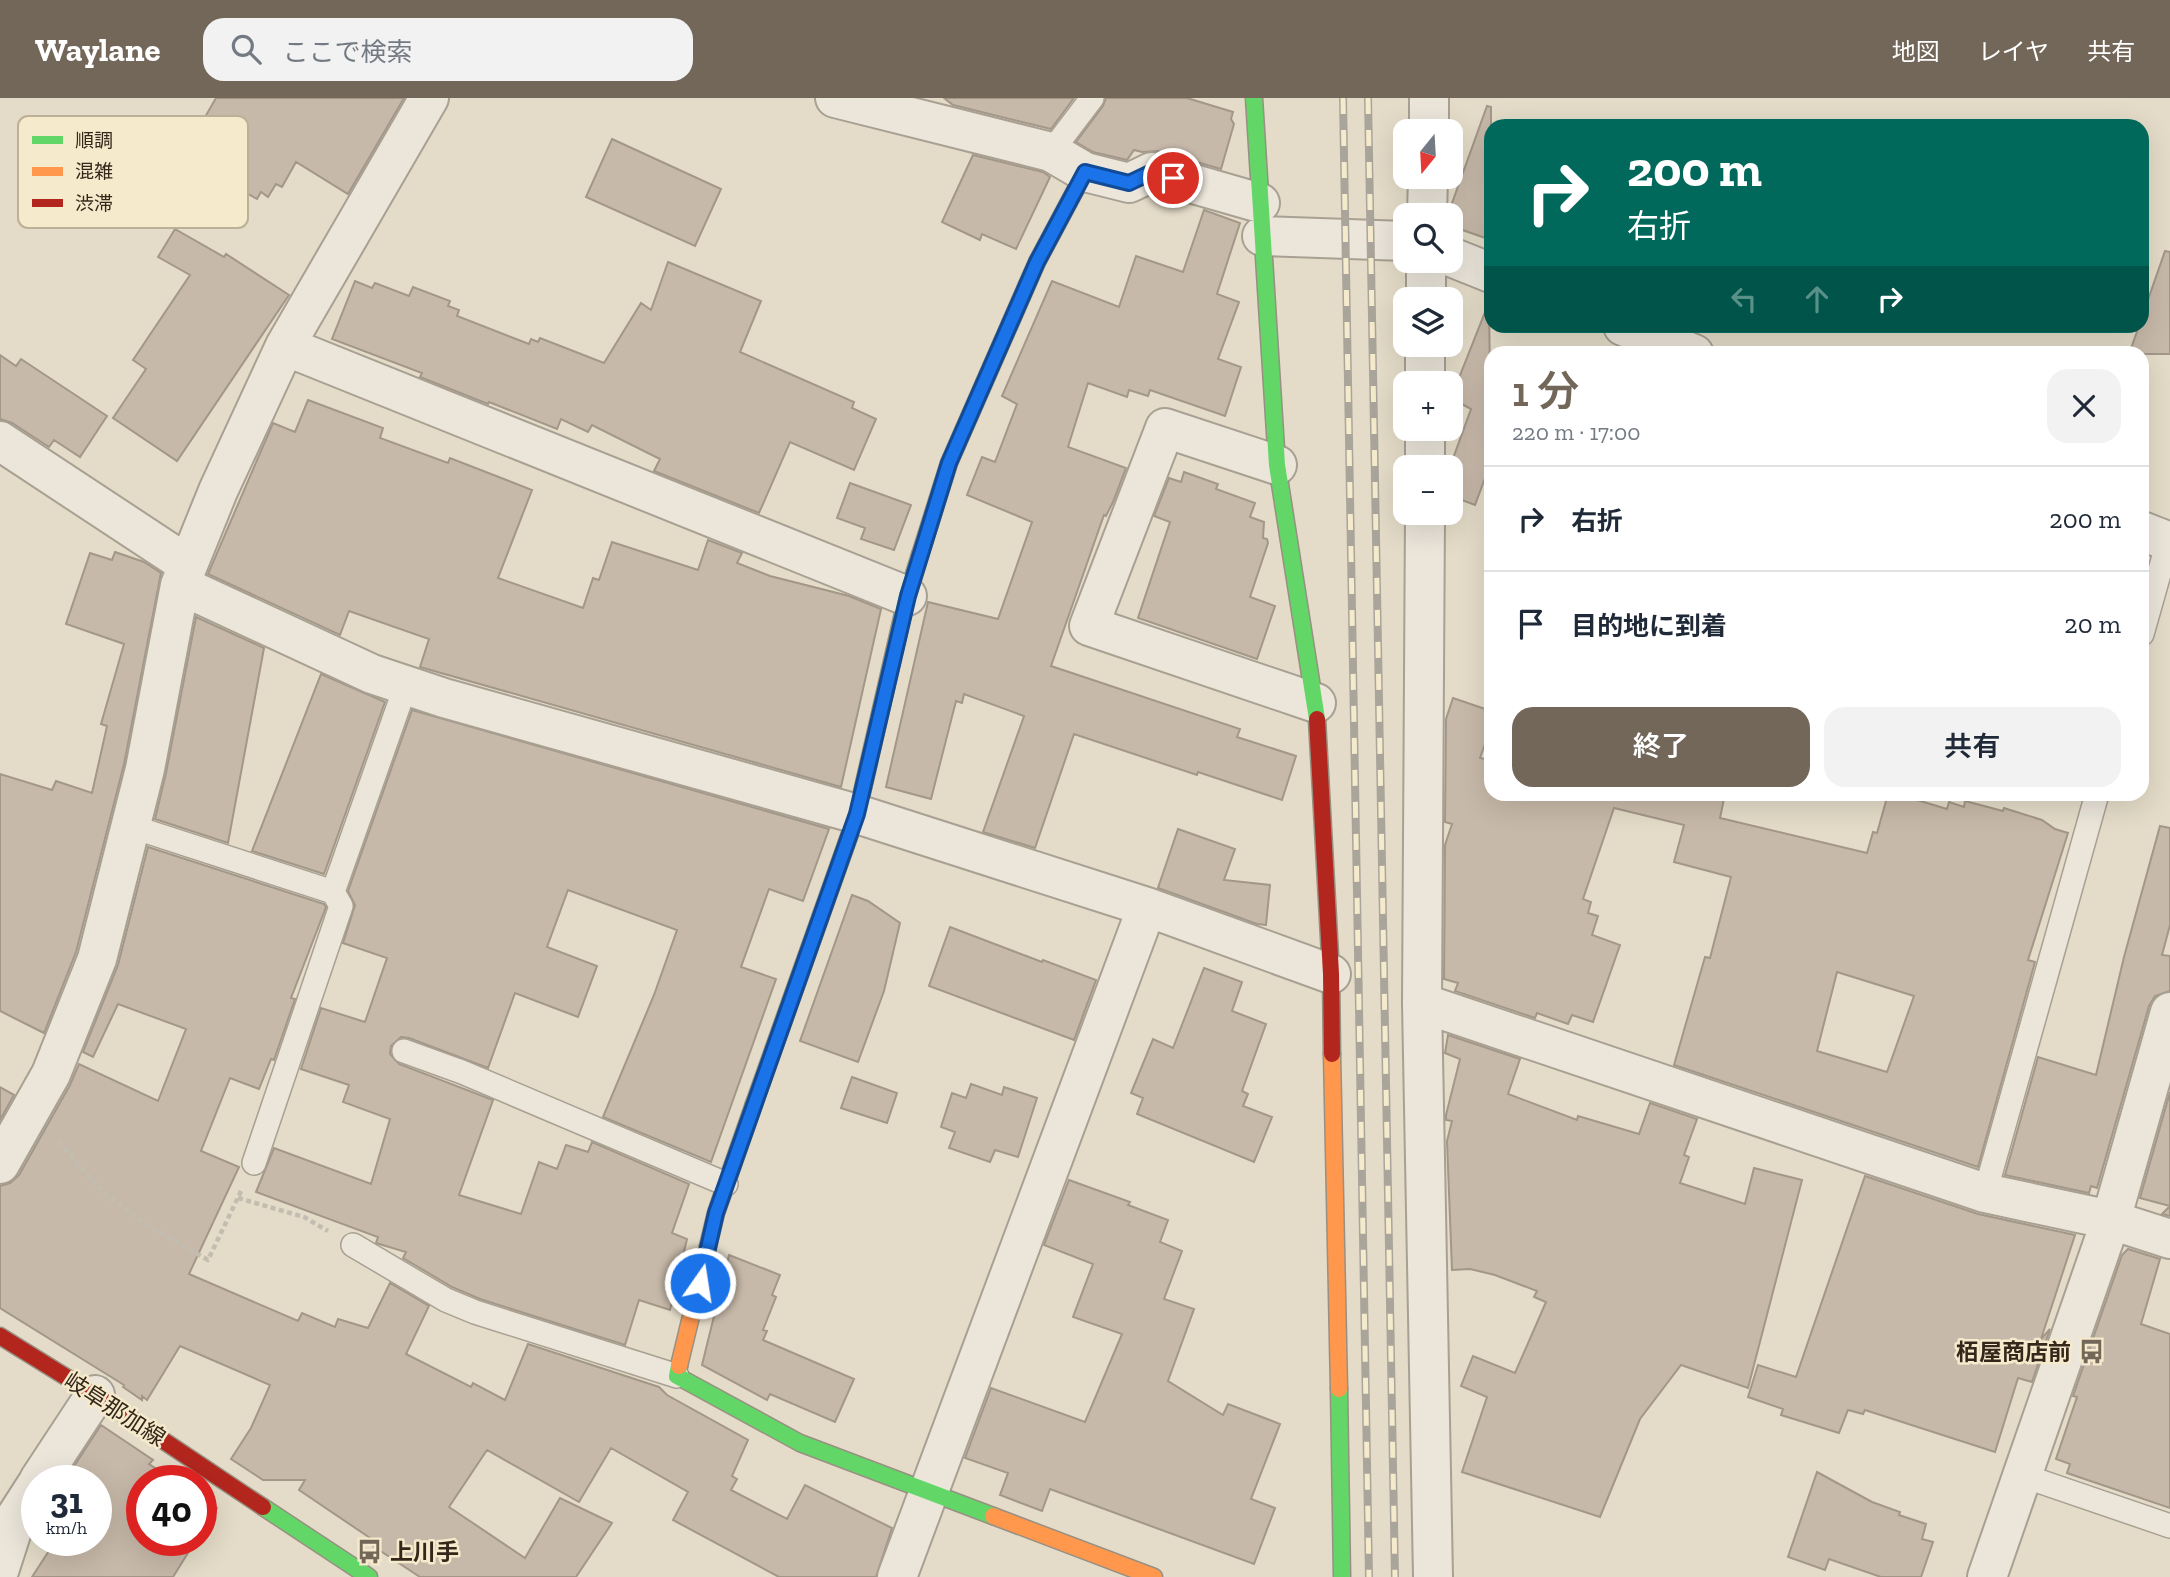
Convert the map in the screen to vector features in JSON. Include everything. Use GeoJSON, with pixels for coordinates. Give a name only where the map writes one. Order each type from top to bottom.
{"type":"FeatureCollection","features":[{"type":"Feature","properties":{"kind":"street"},"geometry":{"type":"LineString","coordinates":[[0,1164],[51,1074],[97,959],[145,769],[184,575],[218,491],[285,346],[429,98]]}},
{"type":"Feature","properties":{"kind":"street"},"geometry":{"type":"LineString","coordinates":[[835,98],[1051,152],[1085,172],[1129,183],[1152,172],[1261,220],[1393,239]]}},
{"type":"Feature","properties":{"kind":"street"},"geometry":{"type":"LineString","coordinates":[[1254,98],[1277,465],[1317,703],[1331,974],[1342,1577]]}},
{"type":"Feature","properties":{"kind":"street"},"geometry":{"type":"LineString","coordinates":[[1429,98],[1429,119]]}},
{"type":"Feature","properties":{"kind":"street"},"geometry":{"type":"LineString","coordinates":[[1085,172],[1037,262],[949,463],[908,596],[857,814],[716,1213],[677,1376],[800,1443],[1154,1577]]}},
{"type":"Feature","properties":{"kind":"street"},"geometry":{"type":"LineString","coordinates":[[1463,262],[1484,270]]}},
{"type":"Feature","properties":{"kind":"street"},"geometry":{"type":"LineString","coordinates":[[1641,333],[1674,346]]}},
{"type":"Feature","properties":{"kind":"street"},"geometry":{"type":"LineString","coordinates":[[285,346],[908,596]]}},
{"type":"Feature","properties":{"kind":"street"},"geometry":{"type":"LineString","coordinates":[[1277,465],[1165,428],[1089,626],[1317,703]]}},
{"type":"Feature","properties":{"kind":"street"},"geometry":{"type":"LineString","coordinates":[[0,441],[184,575],[372,674],[857,814],[1147,907],[1331,974]]}},
{"type":"Feature","properties":{"kind":"street"},"geometry":{"type":"LineString","coordinates":[[1424,525],[1422,1003],[1433,1577]]}},
{"type":"Feature","properties":{"kind":"street"},"geometry":{"type":"LineString","coordinates":[[897,1577],[1147,907]]}},
{"type":"Feature","properties":{"kind":"street"},"geometry":{"type":"LineString","coordinates":[[1422,1003],[1985,1193],[2111,1220],[2170,1239]]}},
{"type":"Feature","properties":{"kind":"street"},"geometry":{"type":"LineString","coordinates":[[1987,1577],[2111,1220],[2170,1012]]}},
{"type":"Feature","properties":{"kind":"street","name":"岐阜那加線"},"geometry":{"type":"LineString","coordinates":[[0,1336],[95,1395],[369,1577]]}},
{"type":"Feature","properties":{"kind":"street"},"geometry":{"type":"LineString","coordinates":[[49,1465],[95,1395]]}},
{"type":"Feature","properties":{"kind":"street"},"geometry":{"type":"LineString","coordinates":[[0,1568],[21,1509]]}},
{"type":"Feature","properties":{"kind":"lane"},"geometry":{"type":"LineString","coordinates":[[1051,152],[1092,98]]}},
{"type":"Feature","properties":{"kind":"lane"},"geometry":{"type":"LineString","coordinates":[[2149,602],[2163,537]]}},
{"type":"Feature","properties":{"kind":"lane"},"geometry":{"type":"LineString","coordinates":[[333,892],[406,685]]}},
{"type":"Feature","properties":{"kind":"lane"},"geometry":{"type":"LineString","coordinates":[[1985,1193],[2095,801]]}},
{"type":"Feature","properties":{"kind":"lane"},"geometry":{"type":"LineString","coordinates":[[130,826],[333,892],[341,906],[254,1163]]}},
{"type":"Feature","properties":{"kind":"lane"},"geometry":{"type":"LineString","coordinates":[[404,1051],[462,1072],[726,1184]]}},
{"type":"Feature","properties":{"kind":"lane"},"geometry":{"type":"LineString","coordinates":[[353,1245],[446,1300],[475,1312],[677,1376]]}},
{"type":"Feature","properties":{"kind":"lane"},"geometry":{"type":"LineString","coordinates":[[2024,1476],[2170,1526]]}},
{"type":"Feature","properties":{"kind":"path"},"geometry":{"type":"LineString","coordinates":[[30,1110],[103,1192],[150,1227],[208,1260],[254,1163]]}},
{"type":"Feature","properties":{"kind":"path"},"geometry":{"type":"LineString","coordinates":[[238,1198],[304,1217],[353,1245]]}},
{"type":"Feature","properties":{"kind":"building"},"geometry":{"type":"Polygon","coordinates":[[[216,98],[404,98],[348,194],[296,162],[282,187],[276,184],[268,197],[261,192],[257,199],[248,194],[248,116],[206,116],[216,98]]]}},
{"type":"Feature","properties":{"kind":"building"},"geometry":{"type":"Polygon","coordinates":[[[944,98],[1074,98],[1051,129],[953,105],[944,98]]]}},
{"type":"Feature","properties":{"kind":"building"},"geometry":{"type":"Polygon","coordinates":[[[1106,98],[1187,98],[1233,112],[1231,119],[1234,124],[1221,169],[1158,151],[1134,150],[1127,160],[1093,152],[1076,142],[1106,98]]]}},
{"type":"Feature","properties":{"kind":"building"},"geometry":{"type":"Polygon","coordinates":[[[1487,106],[1491,107],[1491,119],[1484,119],[1484,238],[1463,230],[1463,203],[1452,203],[1457,189],[1463,189],[1463,173],[1487,106]]]}},
{"type":"Feature","properties":{"kind":"building"},"geometry":{"type":"Polygon","coordinates":[[[612,139],[721,189],[695,246],[586,197],[612,139]]]}},
{"type":"Feature","properties":{"kind":"building"},"geometry":{"type":"Polygon","coordinates":[[[973,155],[1043,172],[1050,177],[1016,249],[982,234],[980,240],[942,222],[973,155]]]}},
{"type":"Feature","properties":{"kind":"building"},"geometry":{"type":"Polygon","coordinates":[[[1204,210],[1240,223],[1217,294],[1239,302],[1218,359],[1241,367],[1225,416],[1150,390],[1148,396],[1129,390],[1127,397],[1088,383],[1068,447],[1126,468],[1113,502],[1106,516],[1104,515],[1051,666],[1240,729],[1237,737],[1296,756],[1282,800],[1074,734],[1035,848],[983,832],[1024,716],[964,694],[962,703],[956,701],[931,799],[886,787],[928,602],[998,619],[1032,522],[967,495],[982,457],[995,462],[1017,404],[1002,396],[1052,281],[1119,307],[1136,256],[1183,272],[1204,210]]]}},
{"type":"Feature","properties":{"kind":"building"},"geometry":{"type":"Polygon","coordinates":[[[175,229],[224,257],[226,254],[289,295],[177,461],[113,418],[146,369],[133,360],[190,275],[158,257],[175,229]]]}},
{"type":"Feature","properties":{"kind":"building"},"geometry":{"type":"Polygon","coordinates":[[[2165,251],[2170,252],[2170,354],[2149,354],[2149,346],[2132,346],[2136,333],[2149,333],[2149,297],[2165,251]]]}},
{"type":"Feature","properties":{"kind":"building"},"geometry":{"type":"Polygon","coordinates":[[[668,262],[761,301],[740,352],[854,402],[852,408],[876,419],[854,470],[790,442],[759,513],[654,471],[660,459],[592,425],[588,432],[561,419],[557,429],[420,377],[422,373],[332,339],[355,281],[372,288],[375,283],[409,296],[413,287],[450,301],[448,306],[459,310],[457,316],[529,344],[531,339],[538,342],[540,338],[604,363],[641,303],[651,310],[668,262]]]}},
{"type":"Feature","properties":{"kind":"building"},"geometry":{"type":"Polygon","coordinates":[[[1484,315],[1484,333],[1489,333],[1490,346],[1484,346],[1484,481],[1475,505],[1463,500],[1463,455],[1454,455],[1459,441],[1463,441],[1463,431],[1471,409],[1463,405],[1462,371],[1484,315]]]}},
{"type":"Feature","properties":{"kind":"building"},"geometry":{"type":"Polygon","coordinates":[[[0,355],[16,366],[21,359],[107,416],[80,457],[54,440],[49,447],[12,423],[0,419],[0,355]]]}},
{"type":"Feature","properties":{"kind":"building"},"geometry":{"type":"Polygon","coordinates":[[[308,400],[383,428],[380,438],[448,463],[450,458],[532,490],[498,578],[583,608],[593,578],[599,580],[612,542],[698,570],[708,540],[742,553],[737,563],[770,576],[849,596],[881,609],[841,787],[420,667],[429,639],[349,611],[340,635],[208,574],[273,423],[295,432],[308,400]]]}},
{"type":"Feature","properties":{"kind":"building"},"geometry":{"type":"Polygon","coordinates":[[[1184,472],[1218,484],[1216,489],[1255,503],[1250,517],[1264,522],[1263,538],[1267,539],[1268,543],[1250,597],[1275,606],[1257,659],[1138,618],[1170,522],[1154,516],[1169,478],[1181,482],[1184,472]]]}},
{"type":"Feature","properties":{"kind":"building"},"geometry":{"type":"Polygon","coordinates":[[[850,483],[911,505],[894,550],[861,539],[865,528],[837,518],[850,483]]]}},
{"type":"Feature","properties":{"kind":"building"},"geometry":{"type":"Polygon","coordinates":[[[115,552],[144,562],[161,573],[124,764],[76,952],[44,1033],[0,1011],[0,774],[52,790],[56,781],[92,793],[107,726],[101,724],[124,644],[66,624],[90,553],[112,560],[115,552]]]}},
{"type":"Feature","properties":{"kind":"building"},"geometry":{"type":"Polygon","coordinates":[[[196,617],[264,648],[228,843],[155,819],[196,617]]]}},
{"type":"Feature","properties":{"kind":"building"},"geometry":{"type":"Polygon","coordinates":[[[321,674],[385,702],[324,874],[252,851],[321,674]]]}},
{"type":"Feature","properties":{"kind":"building"},"geometry":{"type":"Polygon","coordinates":[[[1453,698],[1484,709],[1484,747],[1480,758],[1484,759],[1484,801],[1724,801],[1720,818],[1867,853],[1873,832],[1877,833],[1886,801],[1920,801],[1947,809],[1949,802],[1964,807],[1965,801],[2003,811],[2004,808],[2042,820],[2055,829],[2068,833],[2028,960],[2035,962],[1978,1167],[1674,1065],[1705,957],[1710,958],[1731,877],[1674,862],[1684,825],[1614,808],[1583,899],[1591,902],[1588,913],[1598,916],[1592,935],[1620,945],[1593,1022],[1572,1015],[1568,1024],[1537,1013],[1535,1018],[1455,991],[1458,983],[1444,979],[1445,845],[1452,824],[1445,822],[1446,719],[1453,698]],[[1837,972],[1817,1051],[1887,1072],[1914,996],[1837,972]]]}},
{"type":"Feature","properties":{"kind":"building"},"geometry":{"type":"Polygon","coordinates":[[[412,710],[829,829],[803,901],[769,889],[741,967],[776,979],[711,1162],[603,1117],[654,995],[677,930],[568,890],[547,947],[597,966],[578,1017],[515,993],[488,1068],[409,1038],[401,1037],[391,1046],[390,1054],[399,1064],[493,1100],[459,1195],[521,1214],[539,1162],[557,1169],[566,1145],[588,1152],[592,1142],[689,1184],[672,1233],[687,1239],[670,1310],[639,1300],[625,1345],[480,1299],[452,1287],[403,1258],[406,1252],[376,1243],[378,1237],[256,1192],[274,1148],[371,1184],[390,1119],[343,1102],[349,1085],[301,1069],[321,1008],[365,1022],[387,958],[343,943],[355,905],[348,891],[412,710]]]}},
{"type":"Feature","properties":{"kind":"building"},"geometry":{"type":"Polygon","coordinates":[[[2160,826],[2170,828],[2170,925],[2162,955],[2170,956],[2170,991],[2155,996],[2149,1006],[2097,1188],[2091,1186],[2089,1193],[2005,1175],[2038,1057],[2096,1075],[2124,957],[2160,826]]]}},
{"type":"Feature","properties":{"kind":"building"},"geometry":{"type":"Polygon","coordinates":[[[1178,829],[1235,849],[1224,880],[1270,885],[1266,925],[1158,888],[1178,829]]]}},
{"type":"Feature","properties":{"kind":"building"},"geometry":{"type":"Polygon","coordinates":[[[148,847],[324,904],[326,907],[291,998],[295,999],[274,1060],[271,1059],[259,1089],[230,1078],[201,1151],[239,1167],[189,1274],[298,1321],[302,1313],[335,1327],[338,1319],[368,1328],[390,1283],[429,1306],[406,1354],[471,1387],[473,1383],[505,1400],[528,1344],[659,1387],[667,1395],[748,1440],[732,1476],[737,1479],[731,1490],[787,1519],[805,1485],[892,1528],[876,1577],[779,1577],[673,1520],[688,1492],[611,1448],[579,1502],[487,1450],[449,1507],[525,1558],[560,1498],[612,1523],[576,1577],[420,1577],[373,1546],[376,1542],[299,1490],[305,1480],[263,1480],[231,1459],[251,1428],[270,1385],[180,1346],[147,1400],[142,1396],[142,1400],[123,1387],[124,1385],[0,1308],[0,1186],[10,1183],[19,1175],[79,1064],[158,1101],[186,1029],[118,1004],[93,1057],[83,1052],[118,965],[148,847]]]}},
{"type":"Feature","properties":{"kind":"building"},"geometry":{"type":"Polygon","coordinates":[[[852,895],[868,901],[900,923],[884,991],[858,1062],[800,1041],[852,895]]]}},
{"type":"Feature","properties":{"kind":"building"},"geometry":{"type":"Polygon","coordinates":[[[950,927],[1096,980],[1074,1040],[929,986],[950,927]]]}},
{"type":"Feature","properties":{"kind":"building"},"geometry":{"type":"Polygon","coordinates":[[[1204,968],[1242,982],[1232,1011],[1266,1024],[1242,1091],[1248,1094],[1243,1106],[1272,1117],[1254,1162],[1137,1114],[1143,1098],[1131,1093],[1153,1039],[1173,1048],[1204,968]]]}},
{"type":"Feature","properties":{"kind":"building"},"geometry":{"type":"Polygon","coordinates":[[[1448,1035],[1520,1059],[1508,1094],[1577,1120],[1578,1116],[1639,1134],[1650,1103],[1697,1119],[1684,1155],[1689,1157],[1680,1183],[1745,1204],[1754,1168],[1802,1180],[1748,1388],[1681,1365],[1640,1419],[1600,1517],[1462,1472],[1487,1397],[1461,1386],[1473,1356],[1515,1373],[1546,1302],[1534,1297],[1537,1291],[1495,1275],[1470,1269],[1452,1270],[1447,1141],[1452,1121],[1446,1120],[1446,1115],[1460,1059],[1445,1053],[1448,1035]]]}},
{"type":"Feature","properties":{"kind":"building"},"geometry":{"type":"Polygon","coordinates":[[[852,1077],[897,1093],[887,1123],[841,1108],[852,1077]]]}},
{"type":"Feature","properties":{"kind":"building"},"geometry":{"type":"Polygon","coordinates":[[[971,1084],[1002,1095],[1004,1087],[1037,1098],[1018,1157],[995,1150],[990,1162],[949,1148],[955,1132],[941,1127],[952,1093],[966,1098],[971,1084]]]}},
{"type":"Feature","properties":{"kind":"building"},"geometry":{"type":"Polygon","coordinates":[[[0,1087],[14,1095],[0,1120],[0,1087]]]}},
{"type":"Feature","properties":{"kind":"building"},"geometry":{"type":"Polygon","coordinates":[[[2170,1092],[2170,1206],[2140,1198],[2170,1092]]]}},
{"type":"Feature","properties":{"kind":"building"},"geometry":{"type":"Polygon","coordinates":[[[1865,1176],[1978,1214],[2075,1235],[2041,1339],[2050,1329],[2032,1382],[2018,1378],[1995,1452],[1865,1410],[1863,1414],[1848,1410],[1839,1433],[1781,1415],[1783,1409],[1748,1397],[1758,1365],[1796,1377],[1865,1176]]]}},
{"type":"Feature","properties":{"kind":"building"},"geometry":{"type":"Polygon","coordinates":[[[1069,1180],[1130,1202],[1128,1205],[1168,1220],[1160,1242],[1182,1251],[1164,1299],[1194,1309],[1168,1381],[1223,1415],[1228,1404],[1280,1424],[1251,1499],[1275,1508],[1254,1564],[1050,1489],[1042,1511],[1000,1495],[1008,1473],[965,1458],[991,1388],[1085,1422],[1122,1334],[1073,1317],[1093,1264],[1044,1245],[1069,1180]]]}},
{"type":"Feature","properties":{"kind":"building"},"geometry":{"type":"Polygon","coordinates":[[[2170,1206],[2170,1216],[2162,1214],[2170,1206]]]}},
{"type":"Feature","properties":{"kind":"building"},"geometry":{"type":"Polygon","coordinates":[[[2128,1249],[2160,1259],[2141,1324],[2170,1334],[2170,1508],[2067,1473],[2070,1464],[2056,1459],[2077,1397],[2073,1396],[2122,1255],[2128,1249]]]}},
{"type":"Feature","properties":{"kind":"building"},"geometry":{"type":"Polygon","coordinates":[[[729,1255],[780,1275],[772,1295],[776,1297],[763,1330],[767,1331],[763,1340],[854,1379],[835,1422],[770,1394],[767,1400],[702,1365],[729,1255]]]}},
{"type":"Feature","properties":{"kind":"building"},"geometry":{"type":"Polygon","coordinates":[[[101,1425],[153,1460],[151,1465],[126,1465],[126,1556],[186,1556],[173,1577],[32,1577],[46,1556],[112,1556],[112,1465],[75,1465],[101,1425]]]}},
{"type":"Feature","properties":{"kind":"building"},"geometry":{"type":"Polygon","coordinates":[[[1817,1472],[1872,1502],[1900,1512],[1899,1515],[1926,1524],[1922,1539],[1933,1542],[1921,1577],[1881,1577],[1829,1559],[1825,1570],[1788,1557],[1817,1472]]]}},
{"type":"Feature","properties":{"kind":"railway"},"geometry":{"type":"LineString","coordinates":[[1343,98],[1369,1577]]}},
{"type":"Feature","properties":{"kind":"railway"},"geometry":{"type":"LineString","coordinates":[[1368,98],[1395,1577]]}},
{"type":"Feature","properties":{"kind":"traffic: fast"},"geometry":{"type":"LineString","coordinates":[[1254,98],[1277,465],[1317,719]]}},
{"type":"Feature","properties":{"kind":"traffic: fast"},"geometry":{"type":"LineString","coordinates":[[754,1104],[857,814],[907,596],[920,555]]}},
{"type":"Feature","properties":{"kind":"traffic: fast"},"geometry":{"type":"LineString","coordinates":[[679,1366],[677,1376],[800,1443],[993,1516]]}},
{"type":"Feature","properties":{"kind":"traffic: fast"},"geometry":{"type":"LineString","coordinates":[[1339,1389],[1342,1577]]}},
{"type":"Feature","properties":{"kind":"traffic: fast"},"geometry":{"type":"LineString","coordinates":[[263,1507],[369,1577]]}},
{"type":"Feature","properties":{"kind":"traffic: slow"},"geometry":{"type":"LineString","coordinates":[[920,555],[949,463],[1037,262],[1085,172]]}},
{"type":"Feature","properties":{"kind":"traffic: slow"},"geometry":{"type":"LineString","coordinates":[[1332,1054],[1339,1389]]}},
{"type":"Feature","properties":{"kind":"traffic: slow"},"geometry":{"type":"LineString","coordinates":[[679,1366],[716,1213],[754,1104]]}},
{"type":"Feature","properties":{"kind":"traffic: slow"},"geometry":{"type":"LineString","coordinates":[[993,1516],[1154,1577]]}},
{"type":"Feature","properties":{"kind":"traffic: jam"},"geometry":{"type":"LineString","coordinates":[[1317,719],[1331,974],[1332,1054]]}},
{"type":"Feature","properties":{"kind":"traffic: jam"},"geometry":{"type":"LineString","coordinates":[[0,1336],[95,1395],[263,1507]]}},
{"type":"Feature","properties":{"kind":"place","name":"栢屋商店前"},"geometry":{"type":"Point","coordinates":[2091,1352]}},
{"type":"Feature","properties":{"kind":"place","name":"上川手"},"geometry":{"type":"Point","coordinates":[370,1552]}},
{"type":"Feature","properties":{"kind":"route"},"geometry":{"type":"LineString","coordinates":[[700,1283],[716,1213],[857,814],[908,596],[949,463],[1037,262],[1085,172],[1129,183],[1152,172],[1173,178]]}}]}
